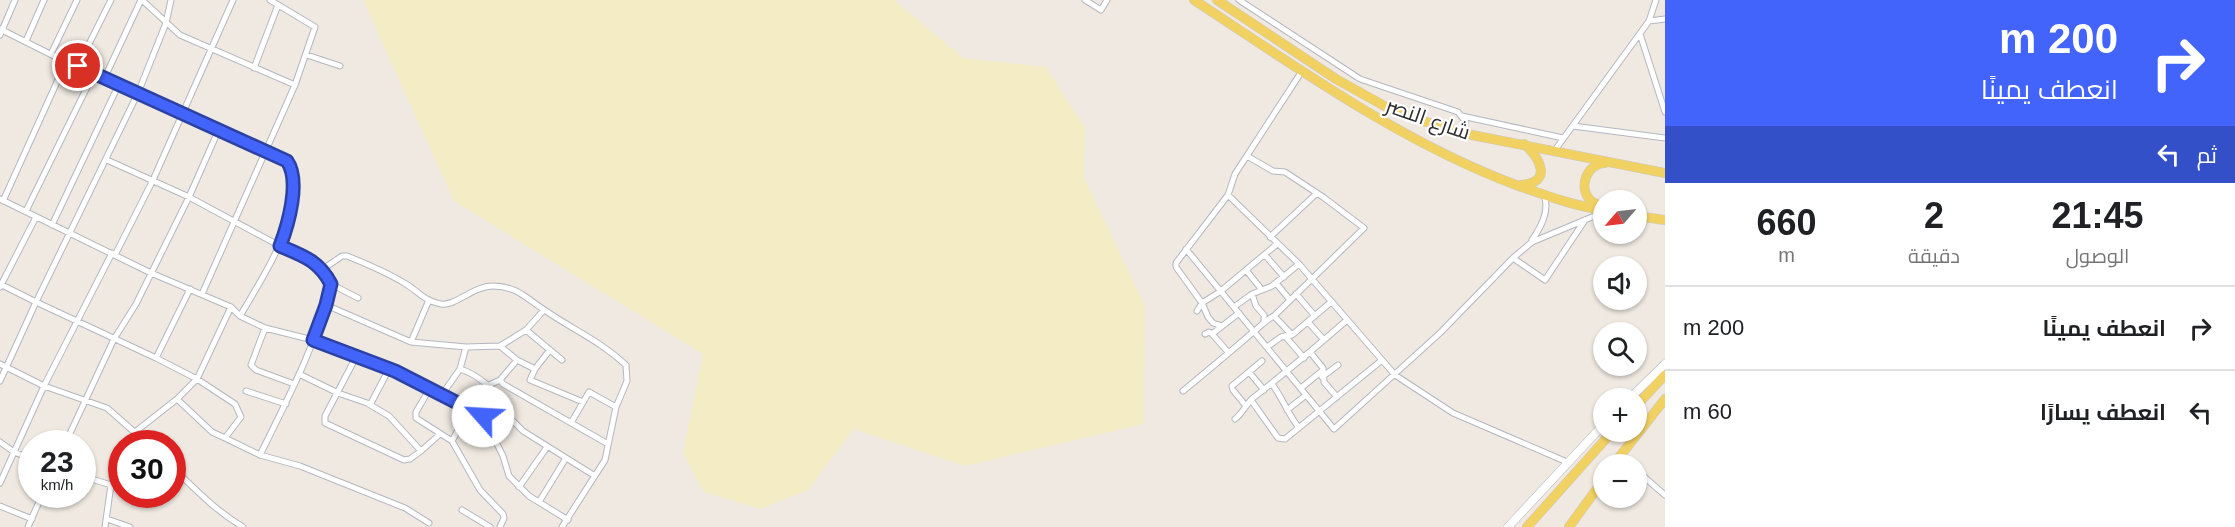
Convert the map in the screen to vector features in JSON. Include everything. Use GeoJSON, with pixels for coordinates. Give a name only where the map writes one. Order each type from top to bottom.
{"type":"FeatureCollection","features":[{"type":"Feature","properties":{"kind":"main road","name":"شارع النصر"},"geometry":{"type":"LineString","coordinates":[[1194,0],[1365,112],[1414,139],[1461,163],[1517,185],[1575,205],[1593,208]]}},
{"type":"Feature","properties":{"kind":"main road","name":"شارع النصر"},"geometry":{"type":"LineString","coordinates":[[1217,0],[1362,94],[1416,119],[1465,133],[1665,173]]}},
{"type":"Feature","properties":{"kind":"main road"},"geometry":{"type":"LineString","coordinates":[[1517,185],[1534,181],[1541,172],[1538,158],[1523,144]]}},
{"type":"Feature","properties":{"kind":"main road"},"geometry":{"type":"LineString","coordinates":[[1593,202],[1586,191],[1585,177],[1599,163],[1614,162]]}},
{"type":"Feature","properties":{"kind":"main road"},"geometry":{"type":"LineString","coordinates":[[1647,218],[1665,220]]}},
{"type":"Feature","properties":{"kind":"main road"},"geometry":{"type":"LineString","coordinates":[[1640,388],[1665,364]]}},
{"type":"Feature","properties":{"kind":"main road"},"geometry":{"type":"LineString","coordinates":[[1647,394],[1665,375]]}},
{"type":"Feature","properties":{"kind":"main road"},"geometry":{"type":"LineString","coordinates":[[1620,454],[1665,399]]}},
{"type":"Feature","properties":{"kind":"main road"},"geometry":{"type":"LineString","coordinates":[[1509,527],[1593,435]]}},
{"type":"Feature","properties":{"kind":"main road"},"geometry":{"type":"LineString","coordinates":[[1527,527],[1603,442]]}},
{"type":"Feature","properties":{"kind":"main road"},"geometry":{"type":"LineString","coordinates":[[1569,527],[1593,494]]}},
{"type":"Feature","properties":{"kind":"street"},"geometry":{"type":"LineString","coordinates":[[15,0],[1,32],[26,41],[66,62],[105,77],[287,161],[292,171],[288,223],[280,246],[240,316]]}},
{"type":"Feature","properties":{"kind":"street"},"geometry":{"type":"LineString","coordinates":[[26,41],[44,0]]}},
{"type":"Feature","properties":{"kind":"street"},"geometry":{"type":"LineString","coordinates":[[51,54],[77,0]]}},
{"type":"Feature","properties":{"kind":"street"},"geometry":{"type":"LineString","coordinates":[[78,66],[111,0]]}},
{"type":"Feature","properties":{"kind":"street"},"geometry":{"type":"LineString","coordinates":[[105,77],[142,0],[180,35],[295,85]]}},
{"type":"Feature","properties":{"kind":"street"},"geometry":{"type":"LineString","coordinates":[[0,381],[138,93],[166,23],[171,0]]}},
{"type":"Feature","properties":{"kind":"street"},"geometry":{"type":"LineString","coordinates":[[0,483],[44,386],[153,180],[233,0]]}},
{"type":"Feature","properties":{"kind":"street"},"geometry":{"type":"LineString","coordinates":[[201,294],[236,221],[295,85],[315,27],[270,0]]}},
{"type":"Feature","properties":{"kind":"street"},"geometry":{"type":"LineString","coordinates":[[1085,0],[1101,10],[1107,0]]}},
{"type":"Feature","properties":{"kind":"street"},"geometry":{"type":"LineString","coordinates":[[1239,0],[1360,79],[1453,109],[1465,121],[1465,133]]}},
{"type":"Feature","properties":{"kind":"street"},"geometry":{"type":"LineString","coordinates":[[1555,150],[1640,34],[1656,0]]}},
{"type":"Feature","properties":{"kind":"street"},"geometry":{"type":"LineString","coordinates":[[254,68],[278,4]]}},
{"type":"Feature","properties":{"kind":"street"},"geometry":{"type":"LineString","coordinates":[[1648,21],[1665,19]]}},
{"type":"Feature","properties":{"kind":"street"},"geometry":{"type":"LineString","coordinates":[[1640,34],[1665,112]]}},
{"type":"Feature","properties":{"kind":"street"},"geometry":{"type":"LineString","coordinates":[[307,55],[340,66]]}},
{"type":"Feature","properties":{"kind":"street"},"geometry":{"type":"LineString","coordinates":[[66,62],[1,200],[151,273],[231,307],[240,316],[265,328],[313,340],[389,369],[483,416],[509,476],[539,502],[568,520]]}},
{"type":"Feature","properties":{"kind":"street"},"geometry":{"type":"LineString","coordinates":[[1222,326],[1213,323],[1208,317],[1202,303],[1176,267],[1177,261],[1228,195],[1235,174],[1302,71]]}},
{"type":"Feature","properties":{"kind":"street"},"geometry":{"type":"LineString","coordinates":[[26,211],[94,73]]}},
{"type":"Feature","properties":{"kind":"street"},"geometry":{"type":"LineString","coordinates":[[52,225],[118,84]]}},
{"type":"Feature","properties":{"kind":"street"},"geometry":{"type":"LineString","coordinates":[[1462,116],[1563,138]]}},
{"type":"Feature","properties":{"kind":"street"},"geometry":{"type":"LineString","coordinates":[[1573,126],[1665,138]]}},
{"type":"Feature","properties":{"kind":"street"},"geometry":{"type":"LineString","coordinates":[[71,430],[114,339],[136,304],[189,197],[219,129]]}},
{"type":"Feature","properties":{"kind":"street"},"geometry":{"type":"LineString","coordinates":[[1183,391],[1264,321],[1274,316],[1364,228],[1285,172],[1273,171],[1246,156]]}},
{"type":"Feature","properties":{"kind":"street"},"geometry":{"type":"LineString","coordinates":[[107,159],[189,197],[280,246],[309,258],[323,269],[331,284],[358,298]]}},
{"type":"Feature","properties":{"kind":"street"},"geometry":{"type":"LineString","coordinates":[[1270,237],[1316,194]]}},
{"type":"Feature","properties":{"kind":"street"},"geometry":{"type":"LineString","coordinates":[[1228,195],[1299,264],[1395,375],[1454,412],[1567,462]]}},
{"type":"Feature","properties":{"kind":"street"},"geometry":{"type":"LineString","coordinates":[[1532,242],[1546,214],[1544,195]]}},
{"type":"Feature","properties":{"kind":"street"},"geometry":{"type":"LineString","coordinates":[[1186,249],[1334,429],[1440,333],[1513,258],[1532,242],[1593,215]]}},
{"type":"Feature","properties":{"kind":"street"},"geometry":{"type":"LineString","coordinates":[[36,217],[0,285],[156,358],[197,379],[235,404],[241,417],[225,438]]}},
{"type":"Feature","properties":{"kind":"street"},"geometry":{"type":"LineString","coordinates":[[1513,258],[1545,280],[1586,218]]}},
{"type":"Feature","properties":{"kind":"street"},"geometry":{"type":"LineString","coordinates":[[1197,311],[1202,303],[1221,291],[1277,244]]}},
{"type":"Feature","properties":{"kind":"street"},"geometry":{"type":"LineString","coordinates":[[1265,255],[1284,277]]}},
{"type":"Feature","properties":{"kind":"street"},"geometry":{"type":"LineString","coordinates":[[323,269],[342,256],[347,256],[405,284],[420,296],[448,304],[480,287],[493,286],[518,291],[544,310],[603,344],[626,365],[627,381],[616,407],[605,460],[562,527]]}},
{"type":"Feature","properties":{"kind":"street"},"geometry":{"type":"LineString","coordinates":[[1234,307],[1252,294],[1276,284],[1299,264]]}},
{"type":"Feature","properties":{"kind":"street"},"geometry":{"type":"LineString","coordinates":[[1246,270],[1262,290]]}},
{"type":"Feature","properties":{"kind":"street"},"geometry":{"type":"LineString","coordinates":[[260,455],[299,374],[326,305],[331,284]]}},
{"type":"Feature","properties":{"kind":"street"},"geometry":{"type":"LineString","coordinates":[[1276,284],[1290,300]]}},
{"type":"Feature","properties":{"kind":"street"},"geometry":{"type":"LineString","coordinates":[[156,358],[190,289]]}},
{"type":"Feature","properties":{"kind":"street"},"geometry":{"type":"LineString","coordinates":[[1252,294],[1256,306],[1264,315],[1264,321]]}},
{"type":"Feature","properties":{"kind":"street"},"geometry":{"type":"LineString","coordinates":[[1296,294],[1315,316]]}},
{"type":"Feature","properties":{"kind":"street"},"geometry":{"type":"LineString","coordinates":[[411,342],[429,300]]}},
{"type":"Feature","properties":{"kind":"street"},"geometry":{"type":"LineString","coordinates":[[1267,347],[1281,337],[1289,336],[1331,302]]}},
{"type":"Feature","properties":{"kind":"street"},"geometry":{"type":"LineString","coordinates":[[326,305],[411,342],[466,347],[500,346],[526,330],[544,310]]}},
{"type":"Feature","properties":{"kind":"street"},"geometry":{"type":"LineString","coordinates":[[138,430],[177,399],[197,379],[231,307]]}},
{"type":"Feature","properties":{"kind":"street"},"geometry":{"type":"LineString","coordinates":[[1212,334],[1239,313]]}},
{"type":"Feature","properties":{"kind":"street"},"geometry":{"type":"LineString","coordinates":[[1274,316],[1304,358]]}},
{"type":"Feature","properties":{"kind":"street"},"geometry":{"type":"LineString","coordinates":[[1235,419],[1251,400],[1347,320]]}},
{"type":"Feature","properties":{"kind":"street"},"geometry":{"type":"LineString","coordinates":[[1308,321],[1324,340]]}},
{"type":"Feature","properties":{"kind":"street"},"geometry":{"type":"LineString","coordinates":[[265,328],[250,365],[256,370],[294,384]]}},
{"type":"Feature","properties":{"kind":"street"},"geometry":{"type":"LineString","coordinates":[[526,330],[562,360]]}},
{"type":"Feature","properties":{"kind":"street"},"geometry":{"type":"LineString","coordinates":[[1205,334],[1209,332],[1212,334],[1228,352]]}},
{"type":"Feature","properties":{"kind":"street"},"geometry":{"type":"LineString","coordinates":[[500,346],[517,360],[535,369]]}},
{"type":"Feature","properties":{"kind":"street"},"geometry":{"type":"LineString","coordinates":[[441,396],[460,369],[466,347]]}},
{"type":"Feature","properties":{"kind":"street"},"geometry":{"type":"LineString","coordinates":[[549,351],[535,369],[530,380],[583,402]]}},
{"type":"Feature","properties":{"kind":"street"},"geometry":{"type":"LineString","coordinates":[[1310,352],[1323,370],[1324,382],[1336,397]]}},
{"type":"Feature","properties":{"kind":"street"},"geometry":{"type":"LineString","coordinates":[[356,357],[324,420],[328,426],[371,443],[404,460],[421,451],[440,434]]}},
{"type":"Feature","properties":{"kind":"street"},"geometry":{"type":"LineString","coordinates":[[487,386],[500,380],[517,360]]}},
{"type":"Feature","properties":{"kind":"street"},"geometry":{"type":"LineString","coordinates":[[1251,400],[1278,438],[1285,439],[1382,360]]}},
{"type":"Feature","properties":{"kind":"street"},"geometry":{"type":"LineString","coordinates":[[1246,406],[1232,387],[1262,361]]}},
{"type":"Feature","properties":{"kind":"street"},"geometry":{"type":"LineString","coordinates":[[0,364],[44,386],[107,408],[133,430]]}},
{"type":"Feature","properties":{"kind":"street"},"geometry":{"type":"LineString","coordinates":[[1322,377],[1338,364]]}},
{"type":"Feature","properties":{"kind":"street"},"geometry":{"type":"LineString","coordinates":[[370,405],[389,369]]}},
{"type":"Feature","properties":{"kind":"street"},"geometry":{"type":"LineString","coordinates":[[460,369],[477,376],[499,399],[500,408],[523,431],[595,476]]}},
{"type":"Feature","properties":{"kind":"street"},"geometry":{"type":"LineString","coordinates":[[1301,388],[1323,370]]}},
{"type":"Feature","properties":{"kind":"street"},"geometry":{"type":"LineString","coordinates":[[1250,372],[1264,390]]}},
{"type":"Feature","properties":{"kind":"street"},"geometry":{"type":"LineString","coordinates":[[299,374],[338,393],[370,405],[389,416],[421,451]]}},
{"type":"Feature","properties":{"kind":"street"},"geometry":{"type":"LineString","coordinates":[[500,380],[503,384],[608,444]]}},
{"type":"Feature","properties":{"kind":"street"},"geometry":{"type":"LineString","coordinates":[[1272,384],[1299,428]]}},
{"type":"Feature","properties":{"kind":"street"},"geometry":{"type":"LineString","coordinates":[[429,390],[415,415],[416,418],[452,441],[480,490],[503,514],[504,518],[500,527]]}},
{"type":"Feature","properties":{"kind":"street"},"geometry":{"type":"LineString","coordinates":[[246,391],[286,404]]}},
{"type":"Feature","properties":{"kind":"street"},"geometry":{"type":"LineString","coordinates":[[571,423],[589,392],[616,407]]}},
{"type":"Feature","properties":{"kind":"street"},"geometry":{"type":"LineString","coordinates":[[1287,410],[1306,394]]}},
{"type":"Feature","properties":{"kind":"street"},"geometry":{"type":"LineString","coordinates":[[177,399],[212,432],[260,455],[300,465],[405,508],[429,523]]}},
{"type":"Feature","properties":{"kind":"street"},"geometry":{"type":"LineString","coordinates":[[483,416],[500,408]]}},
{"type":"Feature","properties":{"kind":"street"},"geometry":{"type":"LineString","coordinates":[[452,441],[469,410]]}},
{"type":"Feature","properties":{"kind":"street"},"geometry":{"type":"LineString","coordinates":[[0,442],[18,454]]}},
{"type":"Feature","properties":{"kind":"street"},"geometry":{"type":"LineString","coordinates":[[519,487],[547,447]]}},
{"type":"Feature","properties":{"kind":"street"},"geometry":{"type":"LineString","coordinates":[[539,502],[566,458]]}},
{"type":"Feature","properties":{"kind":"street"},"geometry":{"type":"LineString","coordinates":[[1647,479],[1665,495]]}},
{"type":"Feature","properties":{"kind":"street"},"geometry":{"type":"LineString","coordinates":[[186,480],[226,517],[243,527]]}},
{"type":"Feature","properties":{"kind":"street"},"geometry":{"type":"LineString","coordinates":[[0,506],[32,519]]}},
{"type":"Feature","properties":{"kind":"street"},"geometry":{"type":"LineString","coordinates":[[28,527],[37,508]]}},
{"type":"Feature","properties":{"kind":"street"},"geometry":{"type":"LineString","coordinates":[[105,527],[108,508]]}},
{"type":"Feature","properties":{"kind":"street"},"geometry":{"type":"LineString","coordinates":[[462,510],[490,527]]}},
{"type":"Feature","properties":{"kind":"street"},"geometry":{"type":"LineString","coordinates":[[107,519],[130,527]]}},
{"type":"Feature","properties":{"kind":"sand"},"geometry":{"type":"Polygon","coordinates":[[[363,0],[894,0],[963,58],[1046,67],[1085,128],[1084,178],[1145,306],[1144,424],[965,466],[854,429],[808,490],[760,509],[704,492],[683,453],[703,354],[454,201],[363,0]]]}},
{"type":"Feature","properties":{"kind":"route"},"geometry":{"type":"LineString","coordinates":[[78,66],[287,161],[292,171],[291,201],[288,223],[280,246],[309,258],[323,269],[331,284],[313,340],[395,371],[483,416]]}}]}
